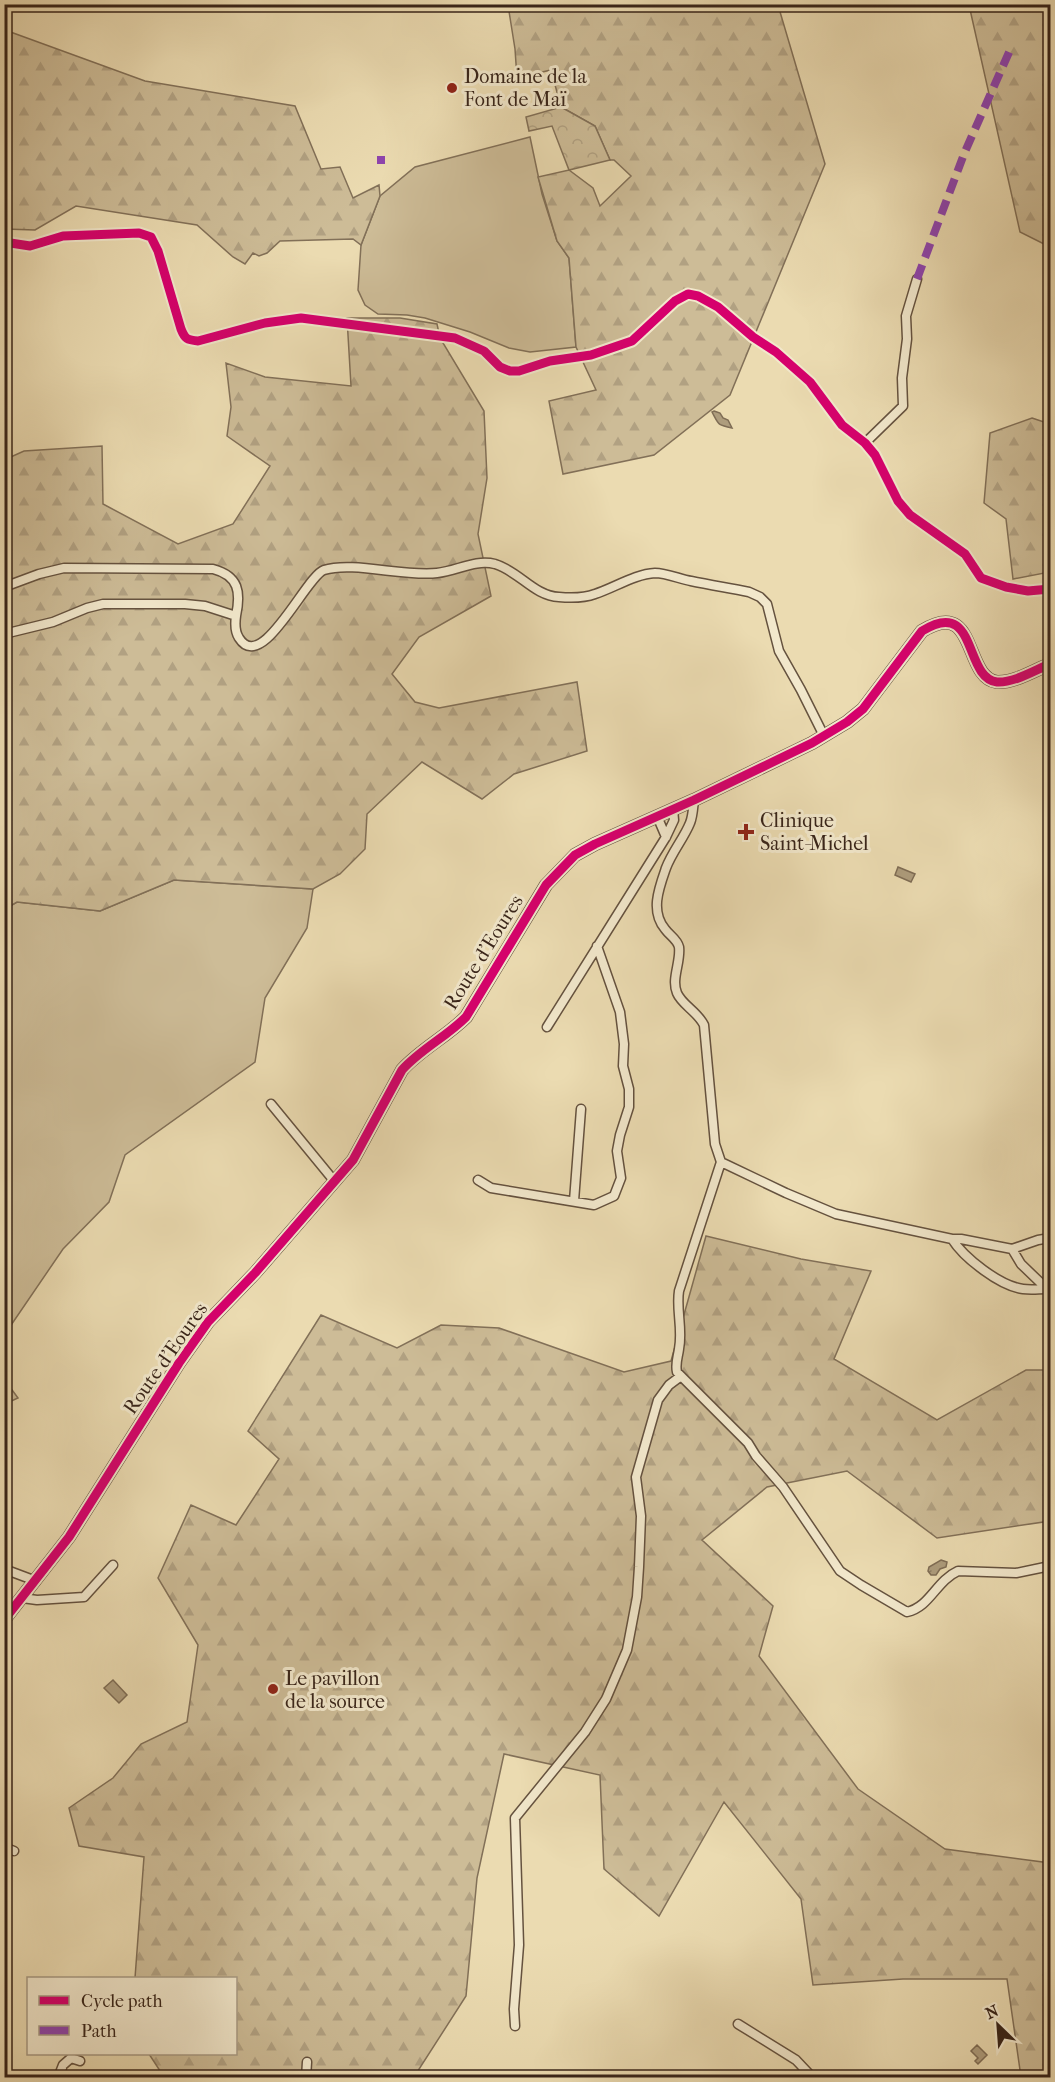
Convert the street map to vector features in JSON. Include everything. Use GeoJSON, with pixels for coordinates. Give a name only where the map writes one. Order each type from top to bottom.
{"type":"FeatureCollection","features":[{"type":"Feature","properties":{"kind":"street"},"geometry":{"type":"LineString","coordinates":[[4,242],[30,246],[63,236],[139,233],[152,237],[181,329],[185,338],[189,340],[198,341],[265,323],[301,318],[455,338],[484,351],[500,367],[510,371],[519,371],[550,361],[591,355],[624,345],[632,341],[675,301],[688,294],[698,296],[718,307],[810,382],[842,425],[865,443],[875,455],[898,501],[910,515],[965,554],[981,578],[1028,591],[1050,589]]}},
{"type":"Feature","properties":{"kind":"street"},"geometry":{"type":"LineString","coordinates":[[865,443],[903,406],[902,378],[907,339],[906,316],[917,279]]}},
{"type":"Feature","properties":{"kind":"street"},"geometry":{"type":"LineString","coordinates":[[4,587],[39,574],[64,568],[213,569],[226,572],[238,592],[237,635],[240,641],[250,645],[260,644],[270,638],[309,583],[323,570],[337,568],[409,574],[439,573],[476,564],[495,564],[513,572],[539,591],[556,597],[592,596],[639,577],[656,573],[749,592],[760,597],[767,604],[779,651],[824,736]]}},
{"type":"Feature","properties":{"kind":"street"},"geometry":{"type":"LineString","coordinates":[[4,634],[53,622],[103,604],[186,604],[205,606],[236,616]]}},
{"type":"Feature","properties":{"kind":"street","name":"Route d'Eoures"},"geometry":{"type":"LineString","coordinates":[[4,1620],[69,1537],[208,1322],[255,1273],[353,1160],[402,1070],[412,1059],[452,1032],[466,1017],[546,885],[575,855],[694,800],[824,736],[847,722],[863,709],[922,630],[932,624],[941,622],[961,629],[968,640],[978,668],[985,677],[995,682],[1020,676],[1050,664]]}},
{"type":"Feature","properties":{"kind":"street"},"geometry":{"type":"LineString","coordinates":[[694,800],[692,821],[667,865],[657,897],[657,916],[664,929],[677,942],[679,950],[676,992],[699,1015],[704,1024],[715,1144],[721,1162],[679,1291],[681,1333],[675,1365],[681,1376],[748,1443],[795,1503],[840,1571],[907,1612],[924,1606],[939,1585],[958,1570],[1016,1573],[1050,1566]]}},
{"type":"Feature","properties":{"kind":"street"},"geometry":{"type":"LineString","coordinates":[[546,1027],[666,837],[674,820],[673,809]]}},
{"type":"Feature","properties":{"kind":"street"},"geometry":{"type":"LineString","coordinates":[[657,816],[666,837]]}},
{"type":"Feature","properties":{"kind":"street"},"geometry":{"type":"LineString","coordinates":[[478,1180],[491,1188],[594,1204],[614,1196],[621,1178],[617,1151],[629,1107],[629,1089],[622,1066],[624,1044],[620,1012],[597,946]]}},
{"type":"Feature","properties":{"kind":"street"},"geometry":{"type":"LineString","coordinates":[[271,1104],[336,1182]]}},
{"type":"Feature","properties":{"kind":"street"},"geometry":{"type":"LineString","coordinates":[[574,1201],[581,1109]]}},
{"type":"Feature","properties":{"kind":"street"},"geometry":{"type":"LineString","coordinates":[[721,1162],[836,1214],[952,1239],[1012,1249],[1050,1238]]}},
{"type":"Feature","properties":{"kind":"street"},"geometry":{"type":"LineString","coordinates":[[952,1239],[962,1253],[1003,1281],[1021,1289],[1049,1290]]}},
{"type":"Feature","properties":{"kind":"street"},"geometry":{"type":"LineString","coordinates":[[1012,1249],[1021,1263],[1049,1290]]}},
{"type":"Feature","properties":{"kind":"street"},"geometry":{"type":"LineString","coordinates":[[515,2026],[514,2009],[519,1945],[515,1818],[585,1732],[606,1699],[624,1660],[637,1597],[640,1516],[636,1477],[658,1400],[669,1385],[681,1376]]}},
{"type":"Feature","properties":{"kind":"street"},"geometry":{"type":"LineString","coordinates":[[22,1598],[37,1600],[84,1596],[113,1565]]}},
{"type":"Feature","properties":{"kind":"street"},"geometry":{"type":"LineString","coordinates":[[4,1569],[36,1581]]}},
{"type":"Feature","properties":{"kind":"street"},"geometry":{"type":"LineString","coordinates":[[4,1846],[14,1851]]}},
{"type":"Feature","properties":{"kind":"street"},"geometry":{"type":"LineString","coordinates":[[738,2024],[796,2060],[813,2078]]}},
{"type":"Feature","properties":{"kind":"street"},"geometry":{"type":"LineString","coordinates":[[58,2078],[63,2065],[71,2058],[80,2061]]}},
{"type":"Feature","properties":{"kind":"street"},"geometry":{"type":"LineString","coordinates":[[306,2078],[307,2062]]}},
{"type":"Feature","properties":{"kind":"green space"},"geometry":{"type":"Polygon","coordinates":[[[508,5],[778,5],[825,164],[730,395],[654,455],[563,474],[549,401],[596,390],[576,347],[569,258],[557,241],[538,177],[569,170],[593,188],[600,206],[631,176],[614,160],[610,160],[595,126],[561,107],[551,70],[517,78],[508,5]]]}},
{"type":"Feature","properties":{"kind":"green space"},"geometry":{"type":"Polygon","coordinates":[[[969,5],[1050,5],[1050,247],[1020,232],[969,5]]]}},
{"type":"Feature","properties":{"kind":"green space"},"geometry":{"type":"Polygon","coordinates":[[[5,30],[145,81],[295,106],[321,169],[340,167],[353,198],[379,185],[380,196],[361,245],[353,239],[280,241],[267,253],[259,256],[253,253],[245,264],[233,257],[197,225],[76,206],[35,230],[5,229],[5,30]]]}},
{"type":"Feature","properties":{"kind":"green space"},"geometry":{"type":"Polygon","coordinates":[[[561,107],[595,126],[610,160],[569,170],[552,126],[529,131],[526,117],[561,107]]]}},
{"type":"Feature","properties":{"kind":"green space"},"geometry":{"type":"Polygon","coordinates":[[[530,137],[542,194],[557,241],[569,258],[576,347],[530,352],[509,348],[470,332],[425,318],[378,314],[365,305],[358,290],[361,245],[380,196],[415,167],[530,137]]]}},
{"type":"Feature","properties":{"kind":"green space"},"geometry":{"type":"Polygon","coordinates":[[[347,318],[400,318],[437,324],[440,338],[484,411],[487,478],[478,534],[491,596],[419,637],[392,674],[415,702],[439,708],[577,682],[587,751],[514,774],[482,799],[422,762],[367,814],[365,849],[340,874],[313,889],[174,880],[100,911],[17,902],[5,909],[4,460],[24,451],[102,446],[103,504],[178,544],[233,524],[270,466],[227,436],[231,407],[226,363],[265,377],[351,386],[347,318]]]}},
{"type":"Feature","properties":{"kind":"green space"},"geometry":{"type":"Polygon","coordinates":[[[1032,418],[1050,424],[1050,572],[1013,579],[1006,519],[984,503],[990,433],[1032,418]]]}},
{"type":"Feature","properties":{"kind":"green space"},"geometry":{"type":"Polygon","coordinates":[[[174,880],[313,889],[307,928],[265,998],[255,1062],[125,1155],[109,1202],[63,1249],[5,1334],[5,909],[17,902],[100,911],[174,880]]]}},
{"type":"Feature","properties":{"kind":"green space"},"geometry":{"type":"Polygon","coordinates":[[[706,1236],[801,1259],[871,1271],[834,1359],[937,1420],[1026,1370],[1050,1370],[1050,1521],[937,1538],[847,1471],[767,1487],[702,1540],[773,1606],[759,1656],[858,1789],[945,1849],[1050,1863],[1050,2077],[1021,2077],[1007,1979],[903,1979],[813,1985],[801,1899],[724,1802],[659,1916],[604,1869],[600,1775],[504,1754],[477,1878],[466,1996],[414,2077],[164,2077],[150,2055],[237,2055],[237,1977],[135,1977],[144,1857],[79,1846],[69,1808],[113,1778],[141,1744],[187,1722],[198,1645],[158,1578],[191,1505],[236,1525],[279,1459],[248,1431],[321,1315],[397,1348],[441,1325],[499,1328],[624,1372],[671,1361],[706,1236]]]}},
{"type":"Feature","properties":{"kind":"green space"},"geometry":{"type":"Polygon","coordinates":[[[4,1379],[18,1398],[5,1404],[4,1404],[4,1379]]]}},
{"type":"Feature","properties":{"kind":"water"},"geometry":{"type":"Polygon","coordinates":[[[712,412],[728,420],[732,428],[719,424],[712,412]]]}},
{"type":"Feature","properties":{"kind":"water"},"geometry":{"type":"Polygon","coordinates":[[[898,867],[915,874],[911,882],[895,875],[898,867]]]}},
{"type":"Feature","properties":{"kind":"water"},"geometry":{"type":"Polygon","coordinates":[[[941,1560],[947,1562],[946,1567],[940,1569],[936,1575],[931,1575],[928,1571],[929,1567],[941,1560]]]}},
{"type":"Feature","properties":{"kind":"water"},"geometry":{"type":"Polygon","coordinates":[[[113,1680],[127,1695],[119,1703],[104,1688],[113,1680]]]}},
{"type":"Feature","properties":{"kind":"water"},"geometry":{"type":"Polygon","coordinates":[[[977,2045],[987,2055],[978,2064],[975,2061],[978,2058],[971,2051],[977,2045]]]}},
{"type":"Feature","properties":{"kind":"marked path"},"geometry":{"type":"LineString","coordinates":[[917,279],[964,154],[1010,50]]}},
{"type":"Feature","properties":{"kind":"marked path"},"geometry":{"type":"LineString","coordinates":[[377,160],[385,160]]}},
{"type":"Feature","properties":{"kind":"cycle path"},"geometry":{"type":"LineString","coordinates":[[4,242],[30,246],[63,236],[139,233],[151,237],[158,251],[181,329],[185,337],[191,340],[198,341],[265,323],[301,318],[455,338],[484,351],[500,367],[510,371],[519,371],[550,361],[591,355],[632,341],[675,301],[688,294],[698,296],[718,307],[810,382],[842,425],[865,443],[875,455],[898,501],[910,515],[965,554],[981,578],[1006,587],[1028,591],[1050,589]]}},
{"type":"Feature","properties":{"kind":"cycle path"},"geometry":{"type":"LineString","coordinates":[[4,1620],[69,1537],[179,1363],[208,1322],[255,1273],[353,1160],[402,1070],[466,1017],[546,885],[575,855],[812,743],[847,722],[863,709],[922,631],[940,623],[953,624],[961,631],[986,677],[997,682],[1017,678],[1050,664]]}},
{"type":"Feature","properties":{"kind":"place","name":"Domaine de la Font de Maï"},"geometry":{"type":"Point","coordinates":[452,88]}},
{"type":"Feature","properties":{"kind":"place","name":"Clinique Saint-Michel"},"geometry":{"type":"Point","coordinates":[746,832]}},
{"type":"Feature","properties":{"kind":"place","name":"Le pavillon de la source"},"geometry":{"type":"Point","coordinates":[273,1689]}}]}
